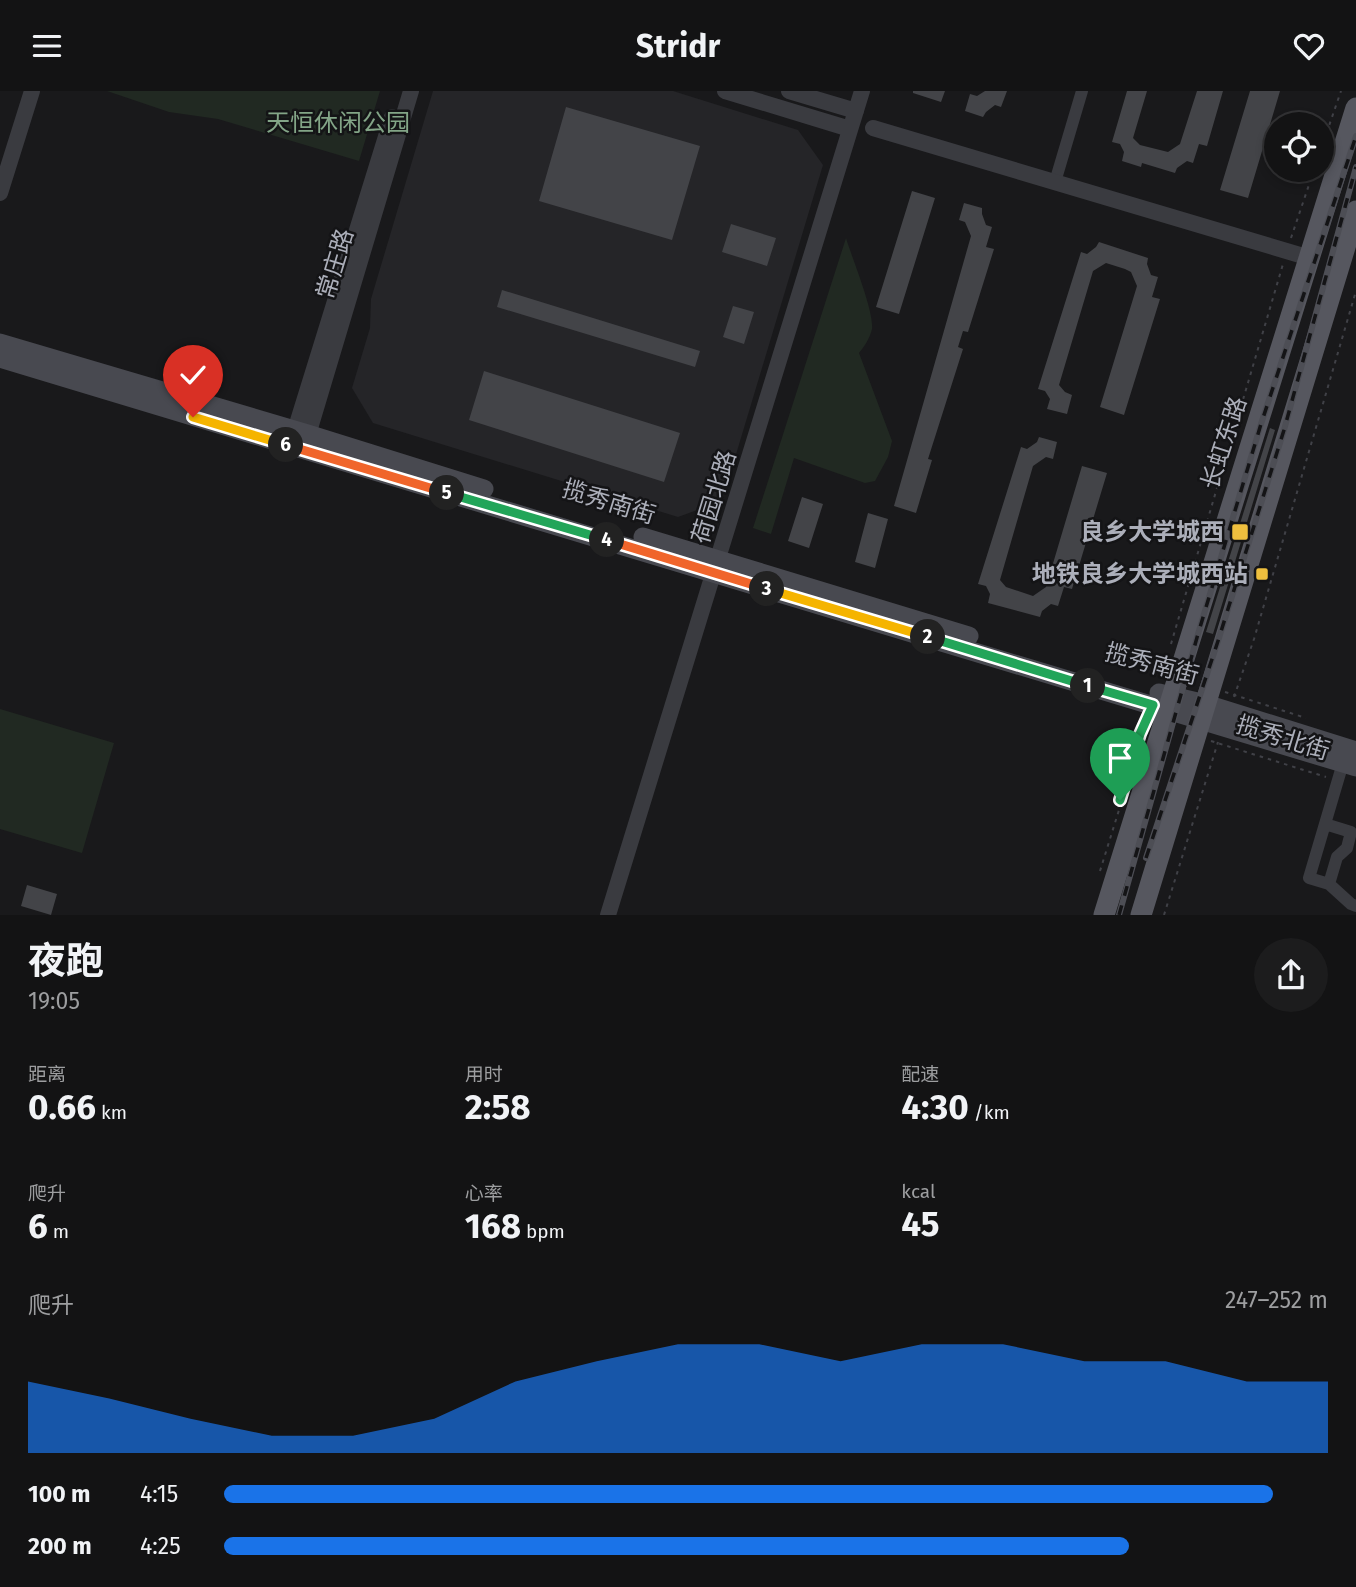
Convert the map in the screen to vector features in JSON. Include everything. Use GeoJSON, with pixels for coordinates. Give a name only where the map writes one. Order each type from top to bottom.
{"type":"FeatureCollection","features":[{"type":"Feature","properties":{"kind":"main road","name":"长虹东路"},"geometry":{"type":"LineString","coordinates":[[1104,915],[1164,703],[1310,258],[1356,108]]}},
{"type":"Feature","properties":{"kind":"main road"},"geometry":{"type":"LineString","coordinates":[[1141,915],[1356,211]]}},
{"type":"Feature","properties":{"kind":"main road","name":"揽秀南街"},"geometry":{"type":"LineString","coordinates":[[0,343],[299,441]]}},
{"type":"Feature","properties":{"kind":"main road","name":"揽秀南街"},"geometry":{"type":"LineString","coordinates":[[0,358],[299,441],[717,566],[1164,703],[1201,720]]}},
{"type":"Feature","properties":{"kind":"main road","name":"揽秀北街"},"geometry":{"type":"LineString","coordinates":[[1201,720],[1348,766]]}},
{"type":"Feature","properties":{"kind":"street"},"geometry":{"type":"LineString","coordinates":[[0,193],[32,91]]}},
{"type":"Feature","properties":{"kind":"street","name":"常庄路"},"geometry":{"type":"LineString","coordinates":[[299,441],[400,91]]}},
{"type":"Feature","properties":{"kind":"street","name":"常庄路"},"geometry":{"type":"LineString","coordinates":[[299,441],[411,91]]}},
{"type":"Feature","properties":{"kind":"street"},"geometry":{"type":"LineString","coordinates":[[725,91],[850,129]]}},
{"type":"Feature","properties":{"kind":"street"},"geometry":{"type":"LineString","coordinates":[[789,91],[856,111]]}},
{"type":"Feature","properties":{"kind":"street","name":"荷园北路"},"geometry":{"type":"LineString","coordinates":[[608,915],[862,91]]}},
{"type":"Feature","properties":{"kind":"street"},"geometry":{"type":"LineString","coordinates":[[1055,182],[1082,91]]}},
{"type":"Feature","properties":{"kind":"street"},"geometry":{"type":"LineString","coordinates":[[873,128],[1310,258]]}},
{"type":"Feature","properties":{"kind":"street"},"geometry":{"type":"LineString","coordinates":[[1348,766],[1325,824],[1309,878],[1329,884],[1356,906]]}},
{"type":"Feature","properties":{"kind":"street"},"geometry":{"type":"LineString","coordinates":[[1325,824],[1351,832],[1347,848],[1338,857],[1329,884]]}},
{"type":"Feature","properties":{"kind":"path"},"geometry":{"type":"LineString","coordinates":[[1334,112],[1341,91]]}},
{"type":"Feature","properties":{"kind":"path","name":"长虹东路"},"geometry":{"type":"LineString","coordinates":[[1168,653],[1287,251],[1310,182]]}},
{"type":"Feature","properties":{"kind":"path"},"geometry":{"type":"LineString","coordinates":[[1164,915],[1223,727],[1254,639],[1356,291]]}},
{"type":"Feature","properties":{"kind":"path"},"geometry":{"type":"LineString","coordinates":[[1099,878],[1100,866],[1140,734],[1164,703]]}},
{"type":"Feature","properties":{"kind":"path","name":"揽秀北街"},"geometry":{"type":"LineString","coordinates":[[1201,720],[1348,766]]}},
{"type":"Feature","properties":{"kind":"shaded area"},"geometry":{"type":"Polygon","coordinates":[[[433,91],[673,91],[798,130],[823,165],[722,501],[678,517],[373,423],[352,388],[370,328],[371,299],[433,91]]]}},
{"type":"Feature","properties":{"kind":"green space","name":"天恒休闲公园"},"geometry":{"type":"Polygon","coordinates":[[[107,91],[380,91],[359,161],[218,119],[169,112],[107,91]]]}},
{"type":"Feature","properties":{"kind":"green space"},"geometry":{"type":"Polygon","coordinates":[[[846,238],[872,321],[870,336],[859,353],[892,441],[888,457],[875,481],[865,483],[794,458],[771,534],[753,528],[846,238]]]}},
{"type":"Feature","properties":{"kind":"green space"},"geometry":{"type":"Polygon","coordinates":[[[0,709],[114,743],[82,853],[0,829],[0,709]]]}},
{"type":"Feature","properties":{"kind":"building"},"geometry":{"type":"Polygon","coordinates":[[[913,91],[945,91],[941,102],[913,91]]]}},
{"type":"Feature","properties":{"kind":"building"},"geometry":{"type":"Polygon","coordinates":[[[985,91],[1007,91],[1001,107],[995,105],[983,117],[965,111],[970,94],[977,96],[985,91]]]}},
{"type":"Feature","properties":{"kind":"building"},"geometry":{"type":"Polygon","coordinates":[[[1127,91],[1147,91],[1133,138],[1140,145],[1168,152],[1180,144],[1197,91],[1223,91],[1207,146],[1199,144],[1193,163],[1187,161],[1177,168],[1175,173],[1142,163],[1141,167],[1122,161],[1124,152],[1120,144],[1112,142],[1127,91]]]}},
{"type":"Feature","properties":{"kind":"building"},"geometry":{"type":"Polygon","coordinates":[[[1250,91],[1280,91],[1274,112],[1264,112],[1264,144],[1248,198],[1220,190],[1250,91]]]}},
{"type":"Feature","properties":{"kind":"building"},"geometry":{"type":"Polygon","coordinates":[[[566,107],[700,146],[672,240],[539,201],[566,107]]]}},
{"type":"Feature","properties":{"kind":"building"},"geometry":{"type":"Polygon","coordinates":[[[912,191],[935,198],[899,314],[876,307],[912,191]]]}},
{"type":"Feature","properties":{"kind":"building"},"geometry":{"type":"Polygon","coordinates":[[[964,203],[982,208],[986,225],[992,227],[986,247],[994,249],[968,332],[963,331],[958,347],[963,349],[928,459],[932,460],[916,513],[894,506],[971,236],[965,222],[959,220],[964,203]]]}},
{"type":"Feature","properties":{"kind":"building"},"geometry":{"type":"Polygon","coordinates":[[[731,224],[776,238],[767,266],[722,252],[731,224]]]}},
{"type":"Feature","properties":{"kind":"building"},"geometry":{"type":"Polygon","coordinates":[[[1099,242],[1148,258],[1151,275],[1158,277],[1152,297],[1160,299],[1124,415],[1100,407],[1137,286],[1131,272],[1125,269],[1106,263],[1093,271],[1059,385],[1072,395],[1067,414],[1047,409],[1050,399],[1045,391],[1038,389],[1081,252],[1087,254],[1099,242]]]}},
{"type":"Feature","properties":{"kind":"building"},"geometry":{"type":"Polygon","coordinates":[[[502,290],[700,351],[695,367],[497,307],[502,290]]]}},
{"type":"Feature","properties":{"kind":"building"},"geometry":{"type":"Polygon","coordinates":[[[733,306],[754,312],[744,344],[723,337],[733,306]]]}},
{"type":"Feature","properties":{"kind":"building"},"geometry":{"type":"Polygon","coordinates":[[[484,371],[680,433],[664,482],[469,420],[484,371]]]}},
{"type":"Feature","properties":{"kind":"building"},"geometry":{"type":"Polygon","coordinates":[[[1270,428],[1275,430],[1213,634],[1206,632],[1270,428]]]}},
{"type":"Feature","properties":{"kind":"building"},"geometry":{"type":"Polygon","coordinates":[[[1039,437],[1057,442],[1053,459],[1046,457],[1033,466],[1000,580],[1006,587],[1033,596],[1046,587],[1082,466],[1107,473],[1072,589],[1064,587],[1058,606],[1051,604],[1042,611],[1040,617],[988,603],[990,594],[986,586],[978,584],[1021,447],[1027,449],[1037,442],[1039,437]]]}},
{"type":"Feature","properties":{"kind":"building"},"geometry":{"type":"Polygon","coordinates":[[[802,497],[823,504],[809,548],[788,541],[802,497]]]}},
{"type":"Feature","properties":{"kind":"building"},"geometry":{"type":"Polygon","coordinates":[[[868,513],[888,519],[875,568],[855,562],[868,513]]]}},
{"type":"Feature","properties":{"kind":"building"},"geometry":{"type":"Polygon","coordinates":[[[27,885],[57,894],[51,915],[21,906],[27,885]]]}},
{"type":"Feature","properties":{"kind":"railway"},"geometry":{"type":"LineString","coordinates":[[1119,915],[1198,634],[1261,424],[1356,136]]}},
{"type":"Feature","properties":{"kind":"railway"},"geometry":{"type":"LineString","coordinates":[[1146,858],[1284,430],[1356,167]]}},
{"type":"Feature","properties":{"kind":"place","name":"良乡大学城西"},"geometry":{"type":"Point","coordinates":[1240,532]}},
{"type":"Feature","properties":{"kind":"place","name":"地铁良乡大学城西站"},"geometry":{"type":"Point","coordinates":[1262,574]}},
{"type":"Feature","properties":{"kind":"route"},"geometry":{"type":"LineString","coordinates":[[193,417],[1153,705],[1140,734],[1120,800]]}}]}
